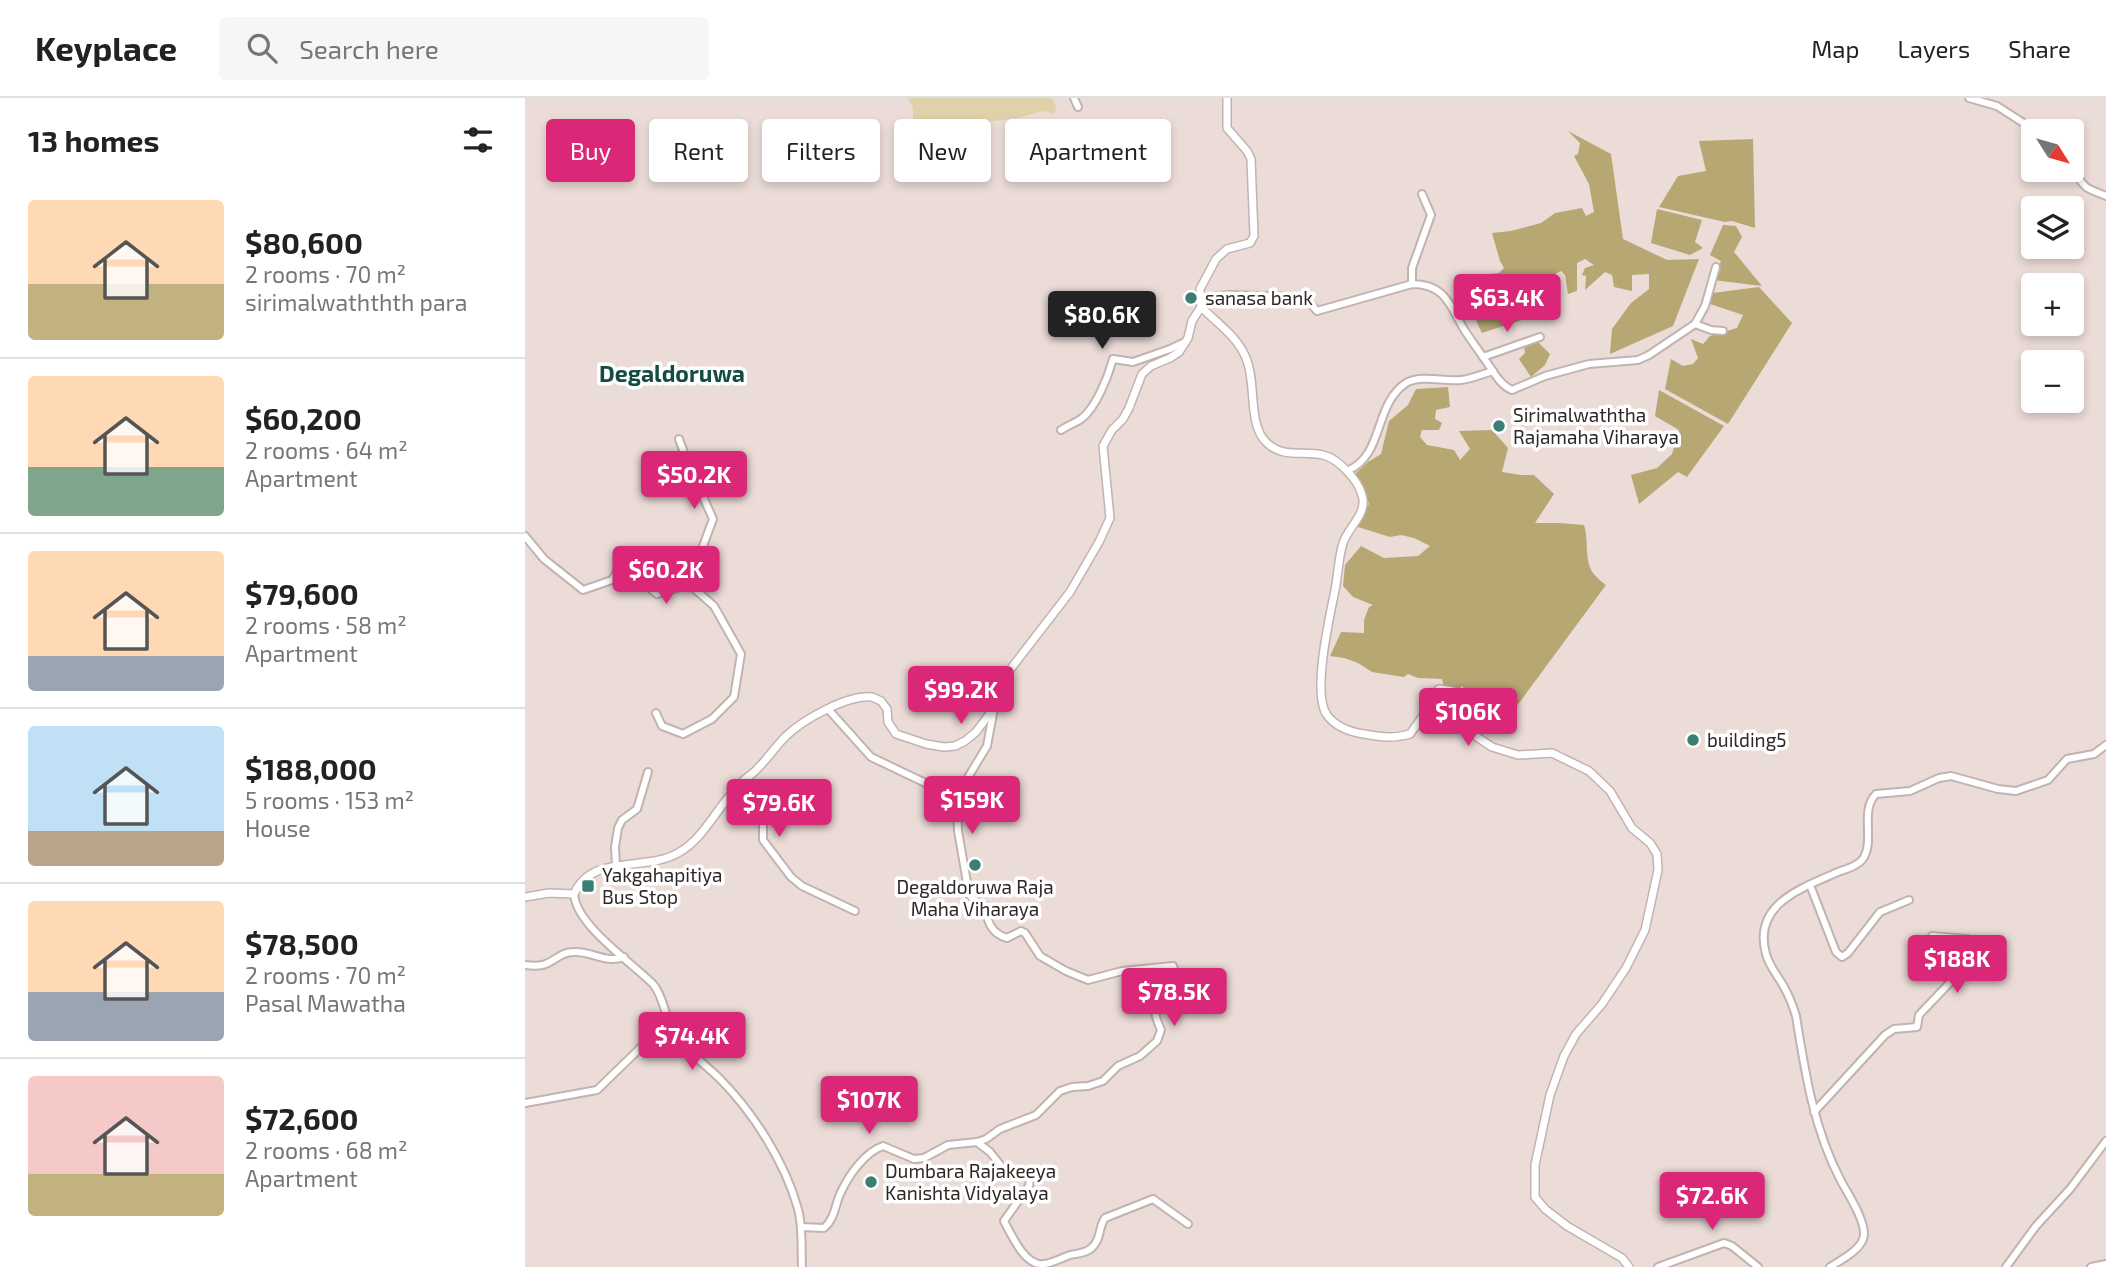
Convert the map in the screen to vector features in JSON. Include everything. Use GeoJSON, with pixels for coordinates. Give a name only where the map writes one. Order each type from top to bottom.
{"type":"FeatureCollection","features":[{"type":"Feature","properties":{"kind":"main road"},"geometry":{"type":"LineString","coordinates":[[525,897],[549,892],[574,894],[580,883],[594,871],[660,860],[679,853],[705,831],[742,781],[756,771],[786,736],[796,727],[841,703],[872,697],[881,701],[887,709],[888,722],[896,734],[926,744],[955,746],[976,732],[994,708],[1006,675],[1070,592],[1099,542],[1110,517],[1103,446],[1129,408],[1142,374],[1151,366],[1179,352],[1200,305],[1200,289],[1216,258],[1227,249],[1249,243],[1254,236],[1251,159],[1247,150],[1227,128],[1227,98]]}},
{"type":"Feature","properties":{"kind":"main road"},"geometry":{"type":"LineString","coordinates":[[1200,305],[1232,336],[1245,355],[1251,371],[1256,418],[1265,441],[1285,453],[1327,456],[1347,471],[1362,494],[1363,505],[1343,541],[1324,640],[1322,690],[1325,713],[1339,726],[1358,734],[1391,739],[1411,734],[1423,716],[1430,697],[1439,689],[1452,691],[1460,699],[1466,723],[1477,737],[1492,747],[1518,755],[1552,753],[1589,771],[1610,791],[1632,828],[1650,843],[1657,854],[1658,870],[1645,930],[1626,968],[1602,1004],[1576,1034],[1564,1056],[1550,1095],[1535,1165],[1535,1198],[1545,1209],[1567,1226],[1617,1254],[1629,1267]]}},
{"type":"Feature","properties":{"kind":"street"},"geometry":{"type":"LineString","coordinates":[[1074,98],[1078,107]]}},
{"type":"Feature","properties":{"kind":"street"},"geometry":{"type":"LineString","coordinates":[[1969,98],[1997,106],[2021,121]]}},
{"type":"Feature","properties":{"kind":"street"},"geometry":{"type":"LineString","coordinates":[[2080,182],[2087,189],[2106,196]]}},
{"type":"Feature","properties":{"kind":"street"},"geometry":{"type":"LineString","coordinates":[[1412,284],[1412,268],[1431,215],[1422,194]]}},
{"type":"Feature","properties":{"kind":"street"},"geometry":{"type":"LineString","coordinates":[[1200,305],[1209,297],[1289,296],[1307,300],[1317,311],[1412,284],[1423,284],[1436,289],[1447,298],[1483,357],[1505,387],[1512,390],[1545,376],[1589,364],[1638,360],[1649,355],[1695,324],[1705,306],[1716,267]]}},
{"type":"Feature","properties":{"kind":"street"},"geometry":{"type":"LineString","coordinates":[[1695,324],[1723,331]]}},
{"type":"Feature","properties":{"kind":"street"},"geometry":{"type":"LineString","coordinates":[[1483,357],[1540,337]]}},
{"type":"Feature","properties":{"kind":"street"},"geometry":{"type":"LineString","coordinates":[[1061,430],[1091,410],[1113,359],[1133,362],[1184,344]]}},
{"type":"Feature","properties":{"kind":"street"},"geometry":{"type":"LineString","coordinates":[[1347,471],[1359,466],[1372,449],[1381,417],[1408,382],[1421,379],[1459,380],[1493,371]]}},
{"type":"Feature","properties":{"kind":"street"},"geometry":{"type":"LineString","coordinates":[[679,439],[713,519],[689,584]]}},
{"type":"Feature","properties":{"kind":"street"},"geometry":{"type":"LineString","coordinates":[[525,536],[544,559],[583,590],[612,580],[626,558],[646,587],[657,594],[689,584]]}},
{"type":"Feature","properties":{"kind":"street"},"geometry":{"type":"LineString","coordinates":[[656,713],[662,726],[683,734],[712,719],[734,697],[741,654],[713,606],[689,584]]}},
{"type":"Feature","properties":{"kind":"street"},"geometry":{"type":"LineString","coordinates":[[801,1227],[824,1228],[830,1223],[841,1192],[858,1165],[875,1148],[883,1146],[914,1159],[925,1158],[948,1145],[986,1139],[1000,1129],[1035,1115],[1060,1091],[1103,1081],[1118,1066],[1140,1056],[1157,1041],[1161,1030],[1152,1003],[1162,981],[1174,969],[1173,966],[1122,971],[1088,980],[1039,956],[1021,931],[1007,937],[998,935],[991,928],[984,906],[969,894],[958,831],[959,799],[964,784],[987,747],[994,708]]}},
{"type":"Feature","properties":{"kind":"street"},"geometry":{"type":"LineString","coordinates":[[828,709],[871,757],[959,799]]}},
{"type":"Feature","properties":{"kind":"street"},"geometry":{"type":"LineString","coordinates":[[1830,1267],[1859,1246],[1864,1230],[1831,1160],[1814,1112],[1796,1016],[1783,986],[1768,962],[1763,935],[1768,916],[1798,890],[1856,865],[1864,857],[1869,807],[1876,794],[1910,791],[1939,778],[1951,776],[2016,791],[2048,780],[2067,759],[2094,754],[2106,745]]}},
{"type":"Feature","properties":{"kind":"street"},"geometry":{"type":"LineString","coordinates":[[615,866],[618,828],[622,820],[637,808],[648,772]]}},
{"type":"Feature","properties":{"kind":"street"},"geometry":{"type":"LineString","coordinates":[[726,801],[746,794],[757,799],[763,808],[763,840],[791,877],[802,886],[855,911]]}},
{"type":"Feature","properties":{"kind":"street"},"geometry":{"type":"LineString","coordinates":[[1810,884],[1836,952],[1842,957],[1880,912],[1909,900]]}},
{"type":"Feature","properties":{"kind":"street"},"geometry":{"type":"LineString","coordinates":[[574,894],[580,915],[656,987],[674,1033],[692,1055],[719,1077],[748,1110],[787,1176],[801,1227],[803,1267]]}},
{"type":"Feature","properties":{"kind":"street"},"geometry":{"type":"LineString","coordinates":[[1814,1112],[1885,1035],[1894,1029],[1917,1027],[1919,1015],[1960,972],[1970,941],[1960,937],[1932,936],[1945,978]]}},
{"type":"Feature","properties":{"kind":"street"},"geometry":{"type":"LineString","coordinates":[[525,965],[547,965],[568,952],[576,951],[615,961],[624,957]]}},
{"type":"Feature","properties":{"kind":"street"},"geometry":{"type":"LineString","coordinates":[[525,1102],[597,1090],[668,1021]]}},
{"type":"Feature","properties":{"kind":"street"},"geometry":{"type":"LineString","coordinates":[[2006,1267],[2106,1141]]}},
{"type":"Feature","properties":{"kind":"street"},"geometry":{"type":"LineString","coordinates":[[977,1142],[991,1152],[1002,1167],[1030,1179],[1029,1186],[1004,1222],[1019,1249],[1037,1264],[1042,1265],[1086,1252],[1095,1244],[1105,1218],[1153,1199],[1188,1224]]}},
{"type":"Feature","properties":{"kind":"street"},"geometry":{"type":"LineString","coordinates":[[1658,1267],[1724,1243],[1733,1246],[1758,1267]]}},
{"type":"Feature","properties":{"kind":"street"},"geometry":{"type":"LineString","coordinates":[[2091,1267],[2106,1264]]}},
{"type":"Feature","properties":{"kind":"shaded area"},"geometry":{"type":"Polygon","coordinates":[[[908,98],[1052,98],[1057,109],[1054,114],[1044,111],[991,122],[991,119],[913,119],[913,107],[908,98]]]}},
{"type":"Feature","properties":{"kind":"shaded area"},"geometry":{"type":"Polygon","coordinates":[[[1568,131],[1611,154],[1623,239],[1667,260],[1699,259],[1673,326],[1610,354],[1612,329],[1631,303],[1649,289],[1649,274],[1632,275],[1632,291],[1614,287],[1612,275],[1605,272],[1585,290],[1586,276],[1582,275],[1585,268],[1594,265],[1585,259],[1577,263],[1577,291],[1568,294],[1565,275],[1561,271],[1534,285],[1539,285],[1535,294],[1537,315],[1482,333],[1468,304],[1458,300],[1456,296],[1456,289],[1465,288],[1459,277],[1499,273],[1504,268],[1492,233],[1541,223],[1555,213],[1582,208],[1586,216],[1594,212],[1589,184],[1574,156],[1578,154],[1580,143],[1568,131]]]}},
{"type":"Feature","properties":{"kind":"shaded area"},"geometry":{"type":"Polygon","coordinates":[[[1753,139],[1755,228],[1659,207],[1678,176],[1706,171],[1699,141],[1753,139]]]}},
{"type":"Feature","properties":{"kind":"shaded area"},"geometry":{"type":"Polygon","coordinates":[[[1657,209],[1702,220],[1695,242],[1703,248],[1690,255],[1651,243],[1657,209]]]}},
{"type":"Feature","properties":{"kind":"shaded area"},"geometry":{"type":"Polygon","coordinates":[[[1723,225],[1736,226],[1742,237],[1734,252],[1762,286],[1713,280],[1721,261],[1710,255],[1723,225]]]}},
{"type":"Feature","properties":{"kind":"shaded area"},"geometry":{"type":"Polygon","coordinates":[[[1759,287],[1792,323],[1728,424],[1665,389],[1671,359],[1683,366],[1693,364],[1698,358],[1691,339],[1703,344],[1710,336],[1737,328],[1743,315],[1704,302],[1705,294],[1759,287]]]}},
{"type":"Feature","properties":{"kind":"shaded area"},"geometry":{"type":"Polygon","coordinates":[[[1536,340],[1550,354],[1545,365],[1531,377],[1519,359],[1525,353],[1524,346],[1536,340]]]}},
{"type":"Feature","properties":{"kind":"shaded area"},"geometry":{"type":"Polygon","coordinates":[[[1448,387],[1450,407],[1436,410],[1435,419],[1442,423],[1439,430],[1422,430],[1420,437],[1427,445],[1454,450],[1460,460],[1470,449],[1459,431],[1492,430],[1508,448],[1502,472],[1534,475],[1554,494],[1535,523],[1584,525],[1590,568],[1606,585],[1516,707],[1499,713],[1483,710],[1462,686],[1454,695],[1445,692],[1442,679],[1372,672],[1358,663],[1330,656],[1341,632],[1364,633],[1364,620],[1369,607],[1373,605],[1353,597],[1343,586],[1345,565],[1361,546],[1384,558],[1418,556],[1430,546],[1414,538],[1401,535],[1390,537],[1355,526],[1369,504],[1355,474],[1381,454],[1389,421],[1408,405],[1416,389],[1448,387]]]}},
{"type":"Feature","properties":{"kind":"shaded area"},"geometry":{"type":"Polygon","coordinates":[[[1659,390],[1724,426],[1687,477],[1678,472],[1639,504],[1631,475],[1657,468],[1672,454],[1679,430],[1655,416],[1659,390]]]}},
{"type":"Feature","properties":{"kind":"place","name":"sanasa bank"},"geometry":{"type":"Point","coordinates":[1191,298]}},
{"type":"Feature","properties":{"kind":"place","name":"Sirimalwaththa Rajamaha Viharaya"},"geometry":{"type":"Point","coordinates":[1499,426]}},
{"type":"Feature","properties":{"kind":"place","name":"building5"},"geometry":{"type":"Point","coordinates":[1693,740]}},
{"type":"Feature","properties":{"kind":"place","name":"Degaldoruwa Raja Maha Viharaya"},"geometry":{"type":"Point","coordinates":[975,865]}},
{"type":"Feature","properties":{"kind":"place","name":"Yakgahapitiya Bus Stop"},"geometry":{"type":"Point","coordinates":[588,886]}},
{"type":"Feature","properties":{"kind":"place","name":"Dumbara Rajakeeya Kanishta Vidyalaya"},"geometry":{"type":"Point","coordinates":[871,1182]}},
{"type":"Feature","properties":{"kind":"district","name":"Degaldoruwa"},"geometry":{"type":"Point","coordinates":[672,374]}}]}
